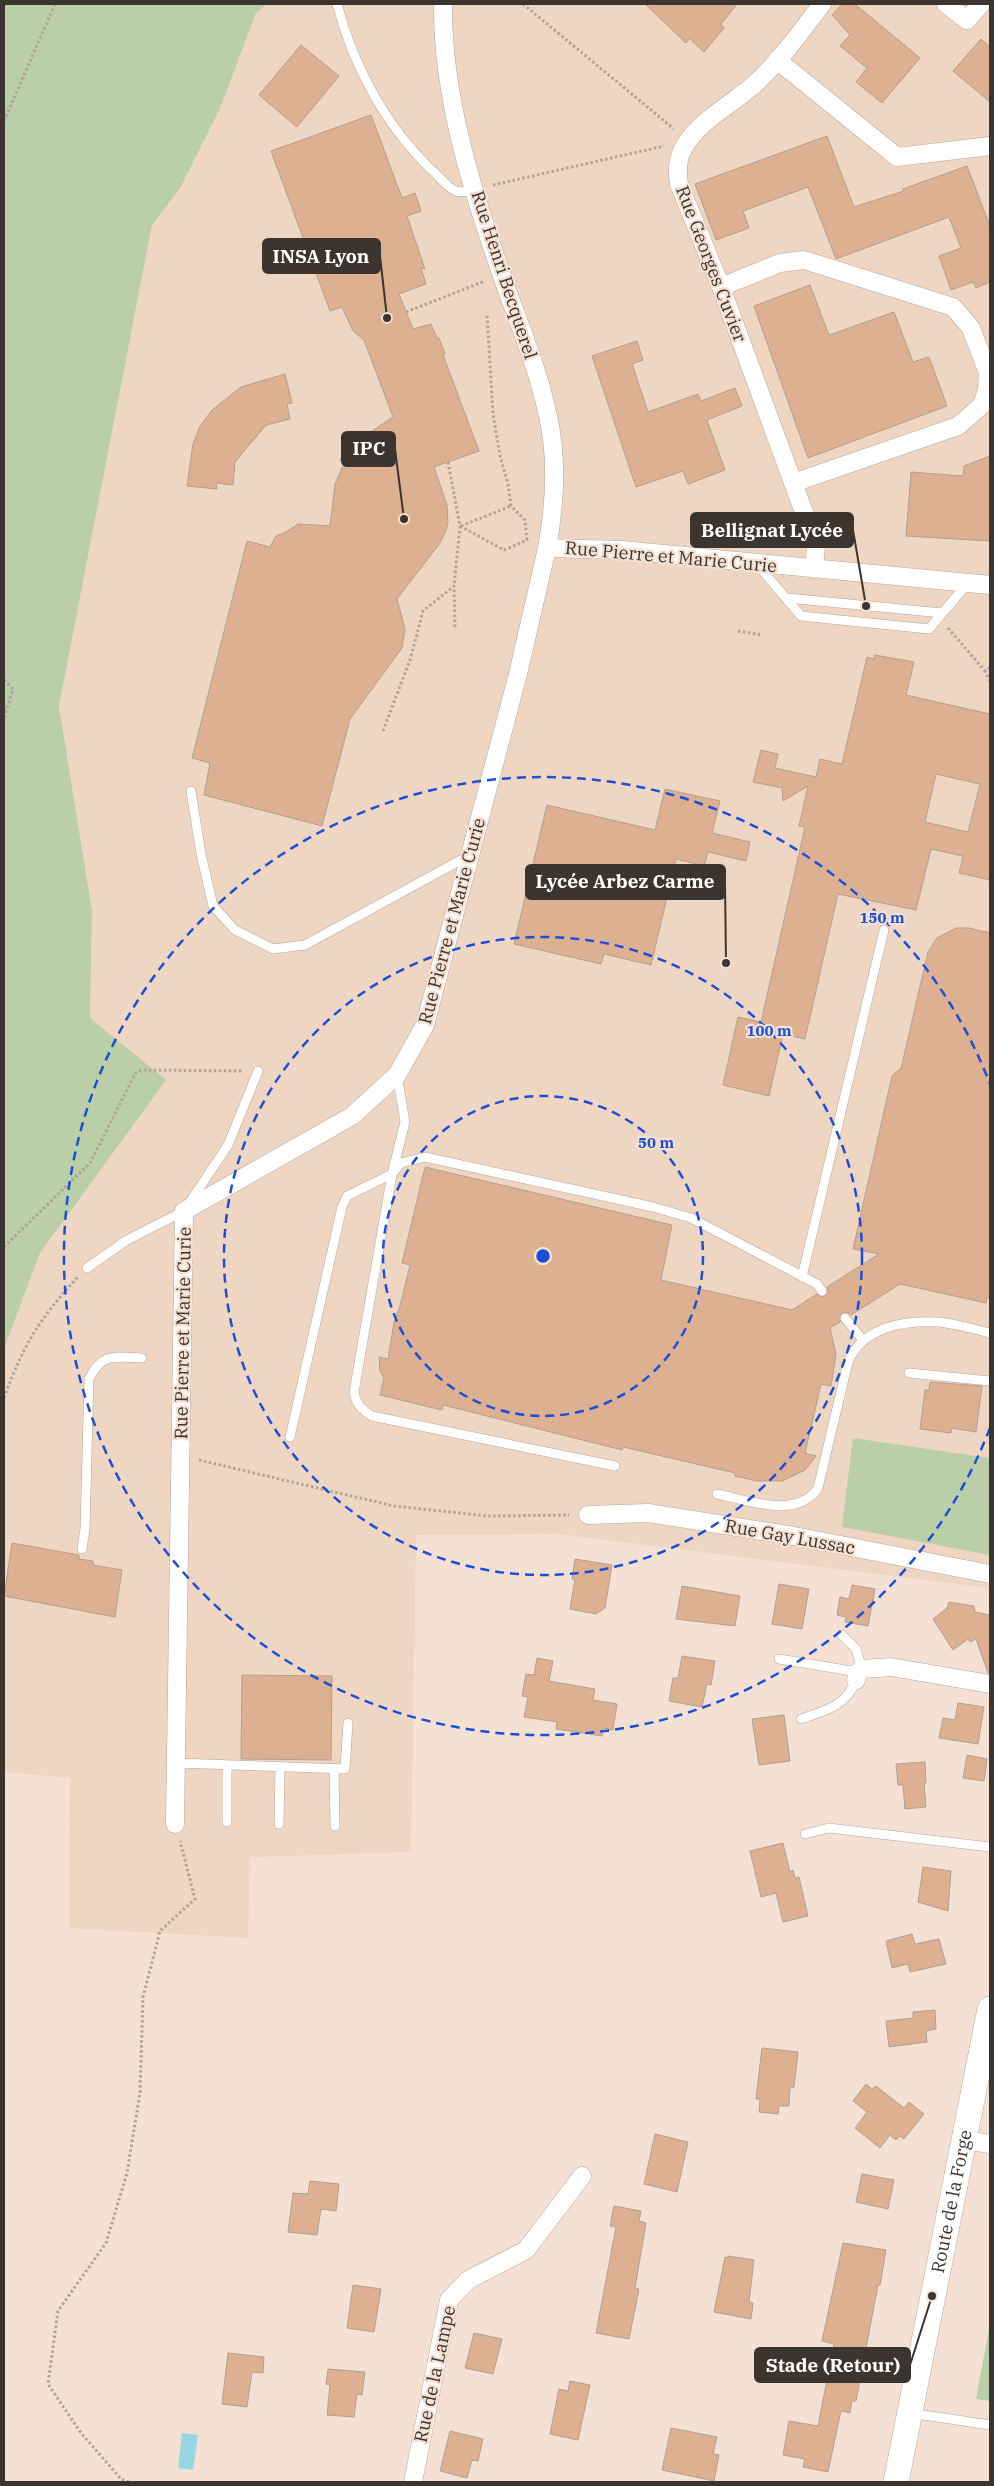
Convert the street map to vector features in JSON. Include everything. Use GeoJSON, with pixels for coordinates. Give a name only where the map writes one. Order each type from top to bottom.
{"type":"FeatureCollection","features":[{"type":"Feature","properties":{"kind":"main road","name":"Route de la Forge"},"geometry":{"type":"LineString","coordinates":[[896,2482],[990,2009]]}},
{"type":"Feature","properties":{"kind":"street","name":"Rue Henri Becquerel"},"geometry":{"type":"LineString","coordinates":[[443,4],[443,32],[454,105],[475,190],[502,275],[537,374],[549,417],[554,468],[553,512],[547,548]]}},
{"type":"Feature","properties":{"kind":"street"},"geometry":{"type":"LineString","coordinates":[[946,4],[967,20],[981,4]]}},
{"type":"Feature","properties":{"kind":"street","name":"Rue Georges Cuvier"},"geometry":{"type":"LineString","coordinates":[[814,568],[816,545],[721,287],[679,184],[677,172],[679,159],[692,136],[757,82],[777,60],[820,5]]}},
{"type":"Feature","properties":{"kind":"street"},"geometry":{"type":"LineString","coordinates":[[777,60],[897,157],[990,146]]}},
{"type":"Feature","properties":{"kind":"street"},"geometry":{"type":"LineString","coordinates":[[721,287],[780,263],[804,260],[953,307],[971,328],[988,372],[987,390],[982,405],[958,426],[793,483]]}},
{"type":"Feature","properties":{"kind":"street","name":"Rue Pierre et Marie Curie"},"geometry":{"type":"LineString","coordinates":[[175,1824],[184,1210],[352,1116],[397,1075],[426,1025],[518,674],[547,548],[622,550],[990,585]]}},
{"type":"Feature","properties":{"kind":"street","name":"Rue Gay Lussac"},"geometry":{"type":"LineString","coordinates":[[588,1515],[648,1513],[794,1536],[990,1574]]}},
{"type":"Feature","properties":{"kind":"street"},"geometry":{"type":"LineString","coordinates":[[859,1674],[891,1667],[990,1684]]}},
{"type":"Feature","properties":{"kind":"street"},"geometry":{"type":"LineString","coordinates":[[964,2140],[990,2144]]}},
{"type":"Feature","properties":{"kind":"street","name":"Rue de la Lampe"},"geometry":{"type":"LineString","coordinates":[[413,2482],[449,2300],[468,2280],[526,2250],[582,2176]]}},
{"type":"Feature","properties":{"kind":"lane"},"geometry":{"type":"LineString","coordinates":[[337,4],[366,80],[394,128],[430,169],[455,191],[475,190]]}},
{"type":"Feature","properties":{"kind":"lane"},"geometry":{"type":"LineString","coordinates":[[757,564],[801,616],[929,629],[968,583]]}},
{"type":"Feature","properties":{"kind":"lane"},"geometry":{"type":"LineString","coordinates":[[787,598],[942,613]]}},
{"type":"Feature","properties":{"kind":"lane"},"geometry":{"type":"LineString","coordinates":[[191,791],[201,854],[213,906],[235,930],[273,949],[305,945],[470,854]]}},
{"type":"Feature","properties":{"kind":"lane"},"geometry":{"type":"LineString","coordinates":[[802,1277],[884,930]]}},
{"type":"Feature","properties":{"kind":"lane"},"geometry":{"type":"LineString","coordinates":[[87,1268],[126,1240],[184,1210],[228,1144],[258,1071]]}},
{"type":"Feature","properties":{"kind":"lane"},"geometry":{"type":"LineString","coordinates":[[397,1075],[405,1122],[392,1174],[354,1392],[355,1402],[362,1410],[372,1416],[616,1466]]}},
{"type":"Feature","properties":{"kind":"lane"},"geometry":{"type":"LineString","coordinates":[[290,1437],[342,1207],[347,1196],[392,1174],[401,1164],[425,1157],[653,1207],[691,1218],[817,1284],[822,1291]]}},
{"type":"Feature","properties":{"kind":"lane"},"geometry":{"type":"LineString","coordinates":[[845,1318],[862,1339]]}},
{"type":"Feature","properties":{"kind":"lane"},"geometry":{"type":"LineString","coordinates":[[717,1494],[787,1506],[800,1503],[813,1496],[818,1488],[848,1362],[853,1350],[862,1339],[877,1331],[919,1322],[938,1322],[990,1333]]}},
{"type":"Feature","properties":{"kind":"lane"},"geometry":{"type":"LineString","coordinates":[[82,1549],[85,1529],[89,1379],[95,1365],[108,1357],[142,1358]]}},
{"type":"Feature","properties":{"kind":"lane"},"geometry":{"type":"LineString","coordinates":[[909,1373],[990,1381]]}},
{"type":"Feature","properties":{"kind":"lane"},"geometry":{"type":"LineString","coordinates":[[801,1718],[837,1706],[853,1690],[859,1674],[856,1649],[842,1636]]}},
{"type":"Feature","properties":{"kind":"lane"},"geometry":{"type":"LineString","coordinates":[[779,1659],[859,1674]]}},
{"type":"Feature","properties":{"kind":"lane"},"geometry":{"type":"LineString","coordinates":[[176,1763],[345,1769],[348,1723]]}},
{"type":"Feature","properties":{"kind":"lane"},"geometry":{"type":"LineString","coordinates":[[227,1766],[227,1822]]}},
{"type":"Feature","properties":{"kind":"lane"},"geometry":{"type":"LineString","coordinates":[[279,1824],[280,1767]]}},
{"type":"Feature","properties":{"kind":"lane"},"geometry":{"type":"LineString","coordinates":[[334,1769],[335,1826]]}},
{"type":"Feature","properties":{"kind":"lane"},"geometry":{"type":"LineString","coordinates":[[805,1834],[829,1828],[990,1847]]}},
{"type":"Feature","properties":{"kind":"lane"},"geometry":{"type":"LineString","coordinates":[[910,2413],[990,2425]]}},
{"type":"Feature","properties":{"kind":"path"},"geometry":{"type":"LineString","coordinates":[[4,121],[55,4]]}},
{"type":"Feature","properties":{"kind":"path"},"geometry":{"type":"LineString","coordinates":[[523,4],[688,141]]}},
{"type":"Feature","properties":{"kind":"path"},"geometry":{"type":"LineString","coordinates":[[502,183],[688,141]]}},
{"type":"Feature","properties":{"kind":"path"},"geometry":{"type":"LineString","coordinates":[[406,312],[502,275]]}},
{"type":"Feature","properties":{"kind":"path"},"geometry":{"type":"LineString","coordinates":[[460,526],[504,550],[527,540],[525,520],[511,506],[493,414],[487,314]]}},
{"type":"Feature","properties":{"kind":"path"},"geometry":{"type":"LineString","coordinates":[[448,462],[460,526],[454,586],[455,629]]}},
{"type":"Feature","properties":{"kind":"path"},"geometry":{"type":"LineString","coordinates":[[460,526],[511,506]]}},
{"type":"Feature","properties":{"kind":"path"},"geometry":{"type":"LineString","coordinates":[[383,731],[410,660],[422,611],[454,586]]}},
{"type":"Feature","properties":{"kind":"path"},"geometry":{"type":"LineString","coordinates":[[934,623],[946,626],[985,671],[990,681]]}},
{"type":"Feature","properties":{"kind":"path"},"geometry":{"type":"LineString","coordinates":[[738,631],[762,635]]}},
{"type":"Feature","properties":{"kind":"path"},"geometry":{"type":"LineString","coordinates":[[985,671],[990,668]]}},
{"type":"Feature","properties":{"kind":"path"},"geometry":{"type":"LineString","coordinates":[[4,680],[13,689],[4,718]]}},
{"type":"Feature","properties":{"kind":"path"},"geometry":{"type":"LineString","coordinates":[[4,1247],[90,1163],[135,1074],[141,1070],[258,1071]]}},
{"type":"Feature","properties":{"kind":"path"},"geometry":{"type":"LineString","coordinates":[[4,1398],[30,1336],[50,1308],[87,1268]]}},
{"type":"Feature","properties":{"kind":"path"},"geometry":{"type":"LineString","coordinates":[[181,1456],[394,1506],[488,1516],[588,1515]]}},
{"type":"Feature","properties":{"kind":"path"},"geometry":{"type":"LineString","coordinates":[[130,2482],[121,2479],[81,2433],[48,2384],[58,2310],[106,2243],[127,2173],[140,2093],[143,1997],[160,1931],[195,1899],[175,1824]]}},
{"type":"Feature","properties":{"kind":"shaded area"},"geometry":{"type":"Polygon","coordinates":[[[267,4],[990,4],[990,1588],[558,1534],[416,1535],[411,1852],[250,1857],[248,1938],[69,1928],[70,1778],[4,1772],[4,1349],[40,1253],[165,1080],[90,1018],[92,911],[59,706],[152,225],[181,187],[220,109],[256,13],[267,4]]]}},
{"type":"Feature","properties":{"kind":"green space"},"geometry":{"type":"Polygon","coordinates":[[[4,4],[267,4],[256,13],[220,109],[181,187],[152,225],[59,706],[92,911],[90,1018],[166,1080],[40,1253],[4,1349],[4,4]]]}},
{"type":"Feature","properties":{"kind":"green space"},"geometry":{"type":"Polygon","coordinates":[[[853,1438],[990,1458],[990,1555],[842,1527],[853,1438]]]}},
{"type":"Feature","properties":{"kind":"green space"},"geometry":{"type":"Polygon","coordinates":[[[990,2324],[990,2401],[976,2399],[990,2324]]]}},
{"type":"Feature","properties":{"kind":"water"},"geometry":{"type":"Polygon","coordinates":[[[182,2433],[198,2435],[193,2470],[178,2468],[182,2433]]]}},
{"type":"Feature","properties":{"kind":"building"},"geometry":{"type":"Polygon","coordinates":[[[645,4],[737,4],[721,24],[724,28],[704,52],[690,39],[686,43],[645,4]]]}},
{"type":"Feature","properties":{"kind":"building"},"geometry":{"type":"Polygon","coordinates":[[[842,4],[855,4],[920,58],[882,103],[856,82],[867,68],[840,46],[850,35],[832,15],[842,4]]]}},
{"type":"Feature","properties":{"kind":"building"},"geometry":{"type":"Polygon","coordinates":[[[981,39],[990,47],[990,102],[953,71],[981,39]]]}},
{"type":"Feature","properties":{"kind":"building"},"geometry":{"type":"Polygon","coordinates":[[[301,45],[339,76],[297,127],[259,95],[301,45]]]}},
{"type":"Feature","properties":{"kind":"building"},"geometry":{"type":"Polygon","coordinates":[[[371,115],[402,198],[415,193],[421,211],[407,216],[425,269],[421,268],[426,284],[399,294],[413,329],[431,324],[437,338],[439,338],[445,354],[443,355],[479,451],[434,467],[447,505],[448,522],[446,531],[440,543],[397,599],[405,629],[402,648],[350,719],[322,826],[204,795],[210,763],[192,758],[247,541],[270,547],[276,536],[298,524],[330,526],[335,484],[344,463],[340,460],[350,442],[359,432],[363,437],[393,417],[364,340],[353,331],[342,307],[330,311],[271,151],[371,115]]]}},
{"type":"Feature","properties":{"kind":"building"},"geometry":{"type":"Polygon","coordinates":[[[827,136],[854,207],[904,191],[903,189],[967,166],[990,226],[990,282],[976,288],[973,282],[951,290],[939,256],[961,248],[949,217],[836,259],[808,187],[743,211],[749,228],[716,240],[695,184],[827,136]]]}},
{"type":"Feature","properties":{"kind":"building"},"geometry":{"type":"Polygon","coordinates":[[[810,285],[829,335],[894,312],[913,362],[929,357],[947,406],[808,458],[754,306],[810,285]]]}},
{"type":"Feature","properties":{"kind":"building"},"geometry":{"type":"Polygon","coordinates":[[[637,341],[643,360],[632,364],[648,412],[698,394],[701,401],[735,388],[742,406],[707,420],[725,470],[688,484],[683,471],[636,487],[592,356],[637,341]]]}},
{"type":"Feature","properties":{"kind":"building"},"geometry":{"type":"Polygon","coordinates":[[[285,374],[292,403],[287,404],[290,419],[266,425],[235,462],[233,485],[216,483],[217,489],[187,486],[193,444],[200,426],[212,410],[241,387],[285,374]]]}},
{"type":"Feature","properties":{"kind":"building"},"geometry":{"type":"Polygon","coordinates":[[[990,456],[990,541],[906,536],[911,472],[963,476],[964,466],[990,456]]]}},
{"type":"Feature","properties":{"kind":"building"},"geometry":{"type":"Polygon","coordinates":[[[875,655],[914,662],[906,695],[990,714],[990,880],[959,873],[963,856],[931,849],[916,910],[838,894],[805,1039],[783,1034],[769,1096],[723,1085],[738,1017],[761,1022],[805,827],[799,826],[808,786],[783,801],[782,788],[753,782],[761,750],[778,754],[775,768],[816,777],[820,759],[842,764],[867,657],[874,659],[875,655]],[[936,774],[925,822],[968,832],[980,784],[936,774]]]}},
{"type":"Feature","properties":{"kind":"building"},"geometry":{"type":"Polygon","coordinates":[[[665,789],[720,801],[712,833],[750,842],[746,861],[708,852],[704,866],[676,859],[651,965],[604,954],[601,964],[514,944],[547,805],[655,830],[665,789]]]}},
{"type":"Feature","properties":{"kind":"building"},"geometry":{"type":"Polygon","coordinates":[[[956,928],[969,928],[990,933],[990,1298],[987,1298],[986,1303],[900,1284],[851,1315],[847,1312],[841,1314],[840,1322],[830,1328],[836,1354],[831,1386],[821,1384],[805,1453],[816,1456],[805,1470],[782,1481],[757,1481],[735,1476],[735,1473],[623,1447],[622,1450],[443,1405],[442,1410],[380,1395],[384,1378],[380,1371],[379,1357],[388,1359],[394,1322],[410,1265],[402,1263],[425,1167],[672,1225],[661,1280],[792,1310],[817,1294],[820,1297],[825,1296],[828,1293],[827,1287],[879,1254],[853,1249],[892,1076],[901,1068],[928,952],[937,938],[956,928]]]}},
{"type":"Feature","properties":{"kind":"building"},"geometry":{"type":"Polygon","coordinates":[[[930,1382],[982,1386],[976,1432],[952,1428],[951,1433],[920,1429],[925,1390],[929,1390],[930,1382]]]}},
{"type":"Feature","properties":{"kind":"building"},"geometry":{"type":"Polygon","coordinates":[[[12,1543],[79,1555],[79,1559],[93,1561],[93,1565],[122,1570],[115,1617],[4,1596],[12,1543]]]}},
{"type":"Feature","properties":{"kind":"building"},"geometry":{"type":"Polygon","coordinates":[[[575,1559],[612,1565],[605,1608],[596,1614],[570,1609],[575,1579],[572,1579],[575,1559]]]}},
{"type":"Feature","properties":{"kind":"building"},"geometry":{"type":"Polygon","coordinates":[[[779,1584],[809,1589],[802,1629],[772,1624],[779,1584]]]}},
{"type":"Feature","properties":{"kind":"building"},"geometry":{"type":"Polygon","coordinates":[[[852,1585],[875,1589],[868,1626],[845,1622],[846,1617],[837,1615],[840,1597],[849,1599],[852,1585]]]}},
{"type":"Feature","properties":{"kind":"building"},"geometry":{"type":"Polygon","coordinates":[[[682,1586],[740,1596],[735,1626],[676,1619],[682,1586]]]}},
{"type":"Feature","properties":{"kind":"building"},"geometry":{"type":"Polygon","coordinates":[[[949,1602],[974,1606],[975,1612],[990,1615],[990,1673],[988,1673],[976,1639],[970,1642],[968,1639],[953,1650],[933,1619],[947,1608],[949,1602]]]}},
{"type":"Feature","properties":{"kind":"building"},"geometry":{"type":"Polygon","coordinates":[[[682,1656],[715,1661],[711,1685],[707,1684],[702,1707],[669,1701],[673,1678],[678,1678],[682,1656]]]}},
{"type":"Feature","properties":{"kind":"building"},"geometry":{"type":"Polygon","coordinates":[[[537,1658],[553,1661],[549,1681],[595,1689],[593,1700],[617,1704],[613,1730],[603,1728],[602,1736],[556,1729],[557,1722],[524,1717],[528,1697],[522,1696],[526,1674],[534,1675],[537,1658]]]}},
{"type":"Feature","properties":{"kind":"building"},"geometry":{"type":"Polygon","coordinates":[[[242,1675],[332,1676],[331,1760],[241,1759],[242,1675]]]}},
{"type":"Feature","properties":{"kind":"building"},"geometry":{"type":"Polygon","coordinates":[[[958,1703],[984,1707],[978,1744],[939,1738],[943,1718],[955,1720],[958,1703]]]}},
{"type":"Feature","properties":{"kind":"building"},"geometry":{"type":"Polygon","coordinates":[[[784,1715],[790,1761],[759,1765],[752,1719],[784,1715]]]}},
{"type":"Feature","properties":{"kind":"building"},"geometry":{"type":"Polygon","coordinates":[[[967,1755],[987,1759],[984,1781],[963,1778],[967,1755]]]}},
{"type":"Feature","properties":{"kind":"building"},"geometry":{"type":"Polygon","coordinates":[[[925,1762],[926,1807],[905,1809],[903,1785],[898,1785],[896,1764],[925,1762]]]}},
{"type":"Feature","properties":{"kind":"building"},"geometry":{"type":"Polygon","coordinates":[[[783,1843],[790,1872],[793,1870],[795,1878],[799,1877],[808,1916],[783,1922],[776,1893],[761,1897],[750,1851],[783,1843]]]}},
{"type":"Feature","properties":{"kind":"building"},"geometry":{"type":"Polygon","coordinates":[[[923,1867],[951,1871],[948,1911],[918,1902],[923,1867]]]}},
{"type":"Feature","properties":{"kind":"building"},"geometry":{"type":"Polygon","coordinates":[[[912,1934],[915,1944],[939,1939],[946,1964],[910,1972],[908,1964],[892,1968],[886,1941],[912,1934]]]}},
{"type":"Feature","properties":{"kind":"building"},"geometry":{"type":"Polygon","coordinates":[[[935,2010],[936,2029],[926,2031],[927,2042],[889,2047],[886,2021],[913,2018],[913,2012],[935,2010]]]}},
{"type":"Feature","properties":{"kind":"building"},"geometry":{"type":"Polygon","coordinates":[[[762,2048],[798,2052],[794,2087],[790,2088],[789,2106],[779,2106],[778,2114],[759,2112],[760,2099],[756,2099],[762,2048]]]}},
{"type":"Feature","properties":{"kind":"building"},"geometry":{"type":"Polygon","coordinates":[[[866,2084],[872,2089],[876,2086],[904,2108],[909,2102],[924,2114],[904,2139],[900,2136],[896,2140],[890,2135],[880,2148],[855,2128],[867,2112],[853,2101],[866,2084]]]}},
{"type":"Feature","properties":{"kind":"building"},"geometry":{"type":"Polygon","coordinates":[[[655,2134],[688,2142],[677,2192],[644,2184],[655,2134]]]}},
{"type":"Feature","properties":{"kind":"building"},"geometry":{"type":"Polygon","coordinates":[[[862,2174],[894,2180],[888,2209],[856,2202],[862,2174]]]}},
{"type":"Feature","properties":{"kind":"building"},"geometry":{"type":"Polygon","coordinates":[[[310,2181],[339,2184],[336,2211],[321,2209],[317,2235],[288,2232],[293,2193],[308,2194],[310,2181]]]}},
{"type":"Feature","properties":{"kind":"building"},"geometry":{"type":"Polygon","coordinates":[[[614,2206],[641,2211],[639,2221],[646,2223],[635,2288],[639,2289],[629,2339],[596,2333],[616,2227],[610,2226],[614,2206]]]}},
{"type":"Feature","properties":{"kind":"building"},"geometry":{"type":"Polygon","coordinates":[[[843,2243],[886,2250],[856,2401],[852,2401],[850,2413],[841,2411],[828,2472],[803,2467],[805,2459],[783,2455],[789,2421],[818,2426],[834,2344],[822,2341],[843,2243]]]}},
{"type":"Feature","properties":{"kind":"building"},"geometry":{"type":"Polygon","coordinates":[[[728,2256],[754,2260],[749,2302],[753,2303],[751,2319],[714,2312],[725,2257],[728,2258],[728,2256]]]}},
{"type":"Feature","properties":{"kind":"building"},"geometry":{"type":"Polygon","coordinates":[[[353,2285],[381,2289],[374,2332],[347,2328],[353,2285]]]}},
{"type":"Feature","properties":{"kind":"building"},"geometry":{"type":"Polygon","coordinates":[[[474,2333],[502,2339],[493,2374],[465,2368],[474,2333]]]}},
{"type":"Feature","properties":{"kind":"building"},"geometry":{"type":"Polygon","coordinates":[[[228,2353],[264,2357],[263,2373],[252,2372],[247,2407],[222,2404],[228,2353]]]}},
{"type":"Feature","properties":{"kind":"building"},"geometry":{"type":"Polygon","coordinates":[[[328,2369],[365,2372],[362,2395],[357,2394],[354,2417],[327,2415],[330,2385],[326,2384],[328,2369]]]}},
{"type":"Feature","properties":{"kind":"building"},"geometry":{"type":"Polygon","coordinates":[[[570,2381],[590,2385],[578,2440],[550,2434],[559,2389],[568,2391],[570,2381]]]}},
{"type":"Feature","properties":{"kind":"building"},"geometry":{"type":"Polygon","coordinates":[[[671,2428],[717,2437],[713,2454],[719,2455],[714,2481],[662,2470],[671,2428]]]}},
{"type":"Feature","properties":{"kind":"building"},"geometry":{"type":"Polygon","coordinates":[[[450,2431],[483,2439],[478,2461],[472,2460],[467,2478],[440,2471],[450,2431]]]}},
{"type":"Feature","properties":{"kind":"place","name":"INSA Lyon"},"geometry":{"type":"Point","coordinates":[387,318]}},
{"type":"Feature","properties":{"kind":"place","name":"IPC"},"geometry":{"type":"Point","coordinates":[404,519]}},
{"type":"Feature","properties":{"kind":"place","name":"Bellignat Lycée"},"geometry":{"type":"Point","coordinates":[866,606]}},
{"type":"Feature","properties":{"kind":"place","name":"Lycée Arbez Carme"},"geometry":{"type":"Point","coordinates":[726,963]}},
{"type":"Feature","properties":{"kind":"place","name":"Stade (Retour)"},"geometry":{"type":"Point","coordinates":[932,2296]}}]}
